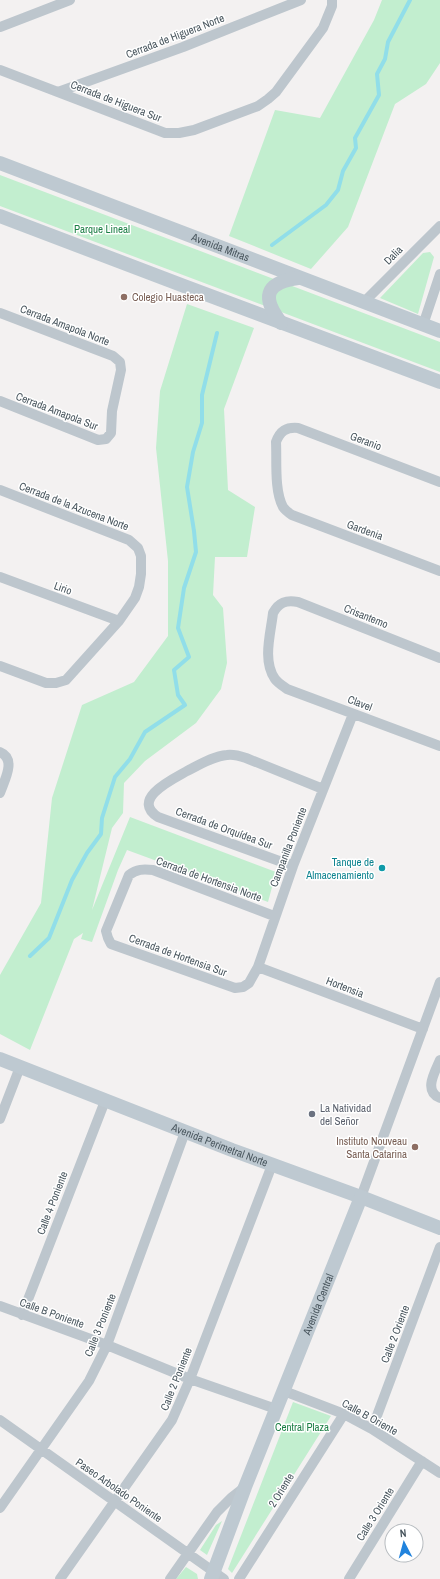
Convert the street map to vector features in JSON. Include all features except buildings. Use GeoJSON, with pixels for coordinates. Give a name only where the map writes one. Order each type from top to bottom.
{"type":"FeatureCollection","features":[{"type":"Feature","properties":{"kind":"street"},"geometry":{"type":"LineString","coordinates":[[0,27],[70,0]]}},
{"type":"Feature","properties":{"kind":"street","name":"Cerrada de Higuera Norte"},"geometry":{"type":"LineString","coordinates":[[58,92],[183,47],[301,0]]}},
{"type":"Feature","properties":{"kind":"street","name":"Cerrada de Higuera Sur"},"geometry":{"type":"LineString","coordinates":[[0,70],[165,133],[179,133],[194,130],[258,106],[276,92],[323,28],[332,6],[332,0]]}},
{"type":"Feature","properties":{"kind":"street","name":"Avenida Mitras"},"geometry":{"type":"LineString","coordinates":[[0,163],[440,331]]}},
{"type":"Feature","properties":{"kind":"street"},"geometry":{"type":"LineString","coordinates":[[0,216],[440,382]]}},
{"type":"Feature","properties":{"kind":"street","name":"Dalia"},"geometry":{"type":"LineString","coordinates":[[364,302],[440,226]]}},
{"type":"Feature","properties":{"kind":"street"},"geometry":{"type":"LineString","coordinates":[[423,325],[440,274]]}},
{"type":"Feature","properties":{"kind":"street"},"geometry":{"type":"LineString","coordinates":[[281,323],[270,306],[270,290],[276,284],[284,280],[298,278]]}},
{"type":"Feature","properties":{"kind":"street","name":"Cerrada Amapola Norte"},"geometry":{"type":"LineString","coordinates":[[0,313],[113,356],[120,362],[121,370],[112,411],[111,433],[106,439]]}},
{"type":"Feature","properties":{"kind":"street","name":"Cerrada Amapola Sur"},"geometry":{"type":"LineString","coordinates":[[0,401],[98,440],[106,439]]}},
{"type":"Feature","properties":{"kind":"street","name":"Geranio"},"geometry":{"type":"LineString","coordinates":[[284,508],[278,489],[276,442],[283,430],[291,427],[298,428],[440,482]]}},
{"type":"Feature","properties":{"kind":"street","name":"Cerrada de la Azucena Norte"},"geometry":{"type":"LineString","coordinates":[[0,490],[130,540],[138,548],[141,556],[139,587],[135,598],[118,621]]}},
{"type":"Feature","properties":{"kind":"street","name":"Gardenia"},"geometry":{"type":"LineString","coordinates":[[284,508],[292,515],[302,520],[440,570]]}},
{"type":"Feature","properties":{"kind":"street","name":"Lirio"},"geometry":{"type":"LineString","coordinates":[[0,577],[118,621]]}},
{"type":"Feature","properties":{"kind":"street","name":"Crisantemo"},"geometry":{"type":"LineString","coordinates":[[275,679],[269,665],[268,655],[273,613],[277,606],[289,601],[298,602],[440,658]]}},
{"type":"Feature","properties":{"kind":"street"},"geometry":{"type":"LineString","coordinates":[[0,666],[46,683],[56,683],[66,680],[118,621]]}},
{"type":"Feature","properties":{"kind":"street","name":"Clavel"},"geometry":{"type":"LineString","coordinates":[[275,679],[287,688],[440,746]]}},
{"type":"Feature","properties":{"kind":"street","name":"Campanilla Poniente"},"geometry":{"type":"LineString","coordinates":[[243,987],[249,983],[258,967],[274,916],[353,714]]}},
{"type":"Feature","properties":{"kind":"street"},"geometry":{"type":"LineString","coordinates":[[0,752],[8,759],[9,766],[0,793]]}},
{"type":"Feature","properties":{"kind":"street","name":"Cerrada de Orquídea Sur"},"geometry":{"type":"LineString","coordinates":[[293,866],[158,817],[150,809],[150,798],[160,786],[203,763],[226,755],[246,758],[323,789]]}},
{"type":"Feature","properties":{"kind":"street","name":"Cerrada de Hortensia Norte"},"geometry":{"type":"LineString","coordinates":[[108,938],[106,931],[126,882],[129,875],[136,870],[153,870],[274,916]]}},
{"type":"Feature","properties":{"kind":"street","name":"Cerrada de Hortensia Sur"},"geometry":{"type":"LineString","coordinates":[[108,938],[111,944],[228,986],[235,988],[243,987]]}},
{"type":"Feature","properties":{"kind":"street","name":"Hortensia"},"geometry":{"type":"LineString","coordinates":[[258,967],[423,1029]]}},
{"type":"Feature","properties":{"kind":"street","name":"Avenida Central"},"geometry":{"type":"LineString","coordinates":[[216,1577],[245,1488],[361,1197],[440,982]]}},
{"type":"Feature","properties":{"kind":"street","name":"Avenida Perimetral Norte"},"geometry":{"type":"LineString","coordinates":[[0,1060],[185,1132],[440,1228]]}},
{"type":"Feature","properties":{"kind":"street"},"geometry":{"type":"LineString","coordinates":[[440,1060],[431,1084],[431,1090],[434,1096],[440,1098]]}},
{"type":"Feature","properties":{"kind":"street"},"geometry":{"type":"LineString","coordinates":[[0,1119],[20,1067]]}},
{"type":"Feature","properties":{"kind":"street","name":"Calle 4 Poniente"},"geometry":{"type":"LineString","coordinates":[[22,1315],[105,1101]]}},
{"type":"Feature","properties":{"kind":"street","name":"Calle 3 Poniente"},"geometry":{"type":"LineString","coordinates":[[0,1508],[89,1381],[107,1345],[185,1132]]}},
{"type":"Feature","properties":{"kind":"street","name":"Calle 2 Poniente"},"geometry":{"type":"LineString","coordinates":[[60,1579],[172,1420],[190,1379],[272,1165]]}},
{"type":"Feature","properties":{"kind":"street","name":"Calle 2 Oriente"},"geometry":{"type":"LineString","coordinates":[[372,1429],[440,1247]]}},
{"type":"Feature","properties":{"kind":"street","name":"Calle B Poniente"},"geometry":{"type":"LineString","coordinates":[[0,1306],[107,1345],[190,1379],[276,1409]]}},
{"type":"Feature","properties":{"kind":"street","name":"Calle B Oriente"},"geometry":{"type":"LineString","coordinates":[[284,1390],[344,1414],[372,1429],[440,1473]]}},
{"type":"Feature","properties":{"kind":"street","name":"2 Oriente"},"geometry":{"type":"LineString","coordinates":[[239,1579],[344,1414]]}},
{"type":"Feature","properties":{"kind":"street","name":"Paseo Arbolado Poniente"},"geometry":{"type":"LineString","coordinates":[[0,1420],[116,1501],[188,1554],[216,1577]]}},
{"type":"Feature","properties":{"kind":"street","name":"Calle 3 Oriente"},"geometry":{"type":"LineString","coordinates":[[349,1579],[422,1461]]}},
{"type":"Feature","properties":{"kind":"street"},"geometry":{"type":"LineString","coordinates":[[170,1579],[217,1512],[231,1498],[245,1488]]}},
{"type":"Feature","properties":{"kind":"green space"},"geometry":{"type":"Polygon","coordinates":[[[382,0],[440,0],[440,63],[426,84],[395,104],[348,227],[311,269],[229,236],[275,110],[320,118],[374,20],[382,0]]]}},
{"type":"Feature","properties":{"kind":"green space","name":"Parque Lineal"},"geometry":{"type":"Polygon","coordinates":[[[0,175],[440,342],[440,372],[0,206],[0,175]]]}},
{"type":"Feature","properties":{"kind":"green space"},"geometry":{"type":"Polygon","coordinates":[[[430,252],[434,257],[418,314],[380,298],[423,253],[430,252]]]}},
{"type":"Feature","properties":{"kind":"green space"},"geometry":{"type":"Polygon","coordinates":[[[187,304],[254,328],[224,409],[228,490],[255,507],[247,557],[215,557],[213,595],[223,608],[227,663],[221,689],[196,723],[145,761],[124,783],[123,813],[112,828],[92,910],[130,817],[276,872],[268,902],[127,850],[118,870],[92,942],[81,939],[83,933],[74,939],[30,1050],[0,1034],[0,975],[41,903],[52,798],[82,705],[134,682],[168,636],[168,561],[156,448],[160,391],[187,304]]]}},
{"type":"Feature","properties":{"kind":"green space","name":"Central Plaza"},"geometry":{"type":"Polygon","coordinates":[[[293,1402],[331,1416],[232,1573],[228,1569],[293,1402]]]}},
{"type":"Feature","properties":{"kind":"green space"},"geometry":{"type":"Polygon","coordinates":[[[222,1521],[207,1555],[200,1550],[216,1525],[222,1521]]]}},
{"type":"Feature","properties":{"kind":"green space"},"geometry":{"type":"Polygon","coordinates":[[[186,1567],[197,1574],[198,1579],[176,1579],[186,1567]]]}},
{"type":"Feature","properties":{"kind":"waterway"},"geometry":{"type":"LineString","coordinates":[[272,245],[326,205],[338,190],[343,171],[356,148],[355,138],[379,95],[377,74],[385,59],[388,42],[410,0]]}},
{"type":"Feature","properties":{"kind":"waterway"},"geometry":{"type":"LineString","coordinates":[[30,956],[49,938],[72,880],[87,853],[101,834],[102,818],[115,777],[130,759],[145,732],[185,705],[178,695],[174,670],[189,657],[178,628],[184,588],[196,552],[187,487],[193,452],[202,423],[202,395],[217,333]]}},
{"type":"Feature","properties":{"kind":"place","name":"Colegio Huasteca"},"geometry":{"type":"Point","coordinates":[124,297]}},
{"type":"Feature","properties":{"kind":"place","name":"Tanque de Almacenamiento"},"geometry":{"type":"Point","coordinates":[382,868]}},
{"type":"Feature","properties":{"kind":"place","name":"La Natividad del Señor"},"geometry":{"type":"Point","coordinates":[312,1114]}},
{"type":"Feature","properties":{"kind":"place","name":"Instituto Nouveau Santa Catarina"},"geometry":{"type":"Point","coordinates":[415,1147]}}]}
